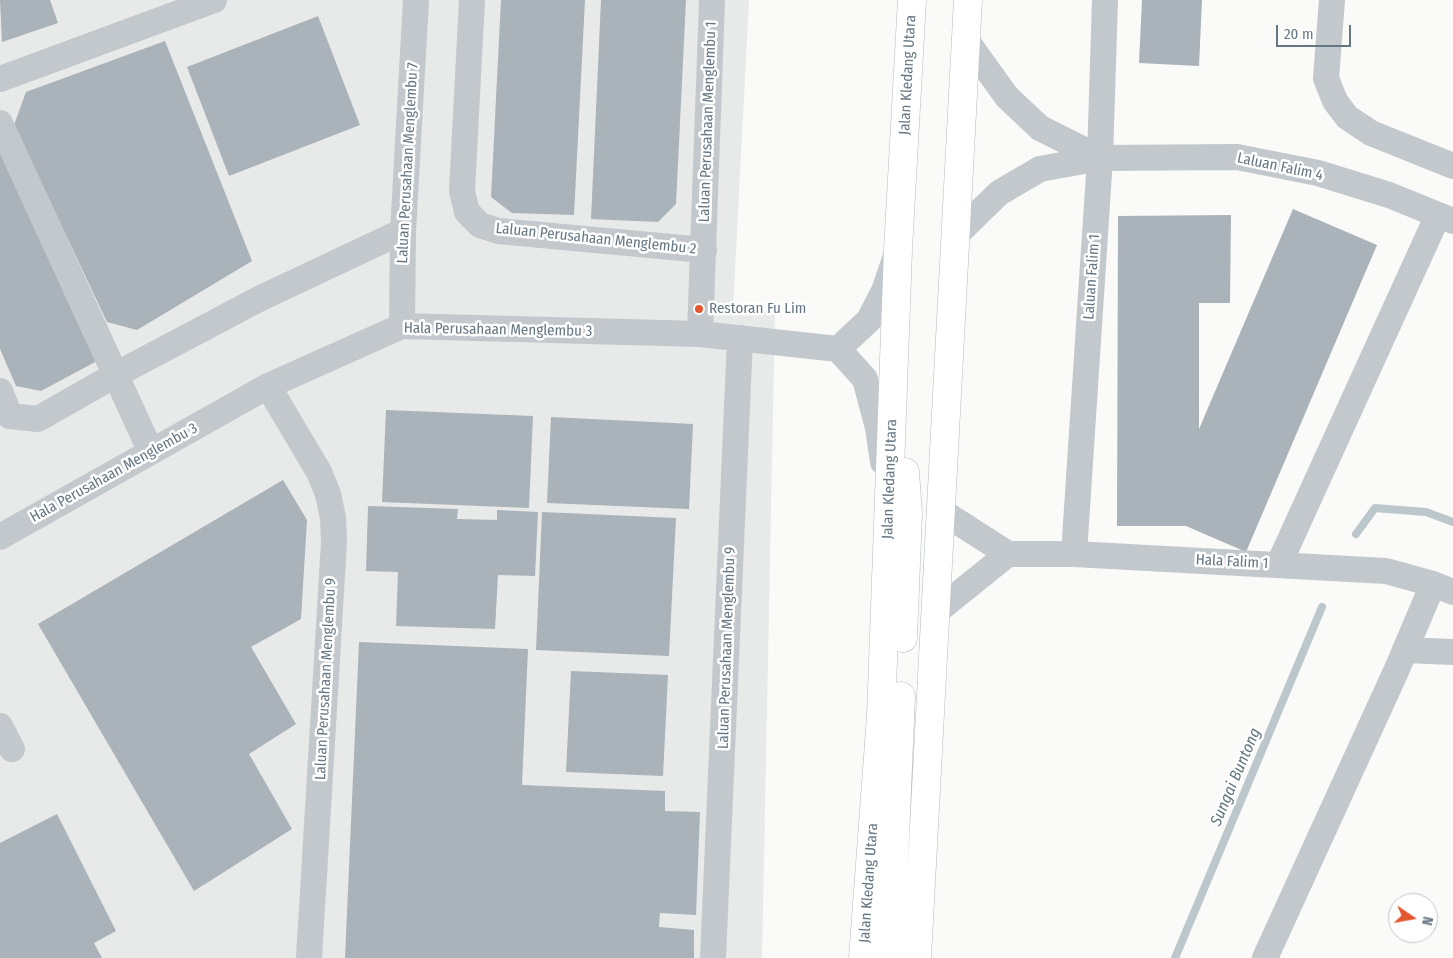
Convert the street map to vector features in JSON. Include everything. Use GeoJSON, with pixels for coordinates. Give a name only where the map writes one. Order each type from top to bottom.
{"type":"FeatureCollection","features":[{"type":"Feature","properties":{"kind":"main road","name":"Jalan Kledang Utara"},"geometry":{"type":"LineString","coordinates":[[863,958],[881,716],[896,348],[898,250],[912,0]]}},
{"type":"Feature","properties":{"kind":"main road"},"geometry":{"type":"LineString","coordinates":[[917,958],[968,0]]}},
{"type":"Feature","properties":{"kind":"main road"},"geometry":{"type":"LineString","coordinates":[[890,958],[908,513],[896,348]]}},
{"type":"Feature","properties":{"kind":"street"},"geometry":{"type":"LineString","coordinates":[[0,79],[214,0]]}},
{"type":"Feature","properties":{"kind":"street","name":"Laluan Perusahaan Menglembu 7"},"geometry":{"type":"LineString","coordinates":[[402,326],[403,231],[416,0]]}},
{"type":"Feature","properties":{"kind":"street","name":"Laluan Perusahaan Menglembu 2"},"geometry":{"type":"LineString","coordinates":[[472,0],[462,191],[467,212],[480,225],[498,231],[704,250]]}},
{"type":"Feature","properties":{"kind":"street","name":"Laluan Perusahaan Menglembu 1"},"geometry":{"type":"LineString","coordinates":[[700,334],[712,0]]}},
{"type":"Feature","properties":{"kind":"street","name":"Laluan Falim 1"},"geometry":{"type":"LineString","coordinates":[[1074,554],[1100,158],[1105,0]]}},
{"type":"Feature","properties":{"kind":"street"},"geometry":{"type":"LineString","coordinates":[[1332,0],[1326,78],[1335,100],[1347,117],[1371,133],[1453,166]]}},
{"type":"Feature","properties":{"kind":"street","name":"Laluan Falim 4"},"geometry":{"type":"LineString","coordinates":[[966,40],[1006,97],[1040,128],[1100,158]]}},
{"type":"Feature","properties":{"kind":"street"},"geometry":{"type":"LineString","coordinates":[[0,122],[63,264],[117,374],[151,452]]}},
{"type":"Feature","properties":{"kind":"street","name":"Laluan Falim 4"},"geometry":{"type":"LineString","coordinates":[[955,236],[999,193],[1040,169],[1100,158],[1237,156],[1318,173],[1388,195],[1445,218]]}},
{"type":"Feature","properties":{"kind":"street"},"geometry":{"type":"LineString","coordinates":[[1278,564],[1445,218]]}},
{"type":"Feature","properties":{"kind":"street"},"geometry":{"type":"LineString","coordinates":[[0,391],[10,416],[38,419],[117,374],[259,299],[403,231]]}},
{"type":"Feature","properties":{"kind":"street"},"geometry":{"type":"LineString","coordinates":[[889,497],[878,428],[865,379],[838,349],[869,320],[884,291],[898,250]]}},
{"type":"Feature","properties":{"kind":"street","name":"Hala Perusahaan Menglembu 3"},"geometry":{"type":"LineString","coordinates":[[0,537],[268,386],[402,326],[700,334],[838,349]]}},
{"type":"Feature","properties":{"kind":"street","name":"Laluan Perusahaan Menglembu 9"},"geometry":{"type":"LineString","coordinates":[[713,958],[740,338]]}},
{"type":"Feature","properties":{"kind":"street","name":"Laluan Perusahaan Menglembu 9"},"geometry":{"type":"LineString","coordinates":[[268,386],[319,472],[328,494],[334,518],[309,958]]}},
{"type":"Feature","properties":{"kind":"street"},"geometry":{"type":"LineString","coordinates":[[936,612],[1008,554],[941,510]]}},
{"type":"Feature","properties":{"kind":"street","name":"Hala Falim 1"},"geometry":{"type":"LineString","coordinates":[[1008,554],[1074,554],[1278,564],[1386,572],[1443,588]]}},
{"type":"Feature","properties":{"kind":"street"},"geometry":{"type":"LineString","coordinates":[[1265,958],[1405,650],[1443,588]]}},
{"type":"Feature","properties":{"kind":"street"},"geometry":{"type":"LineString","coordinates":[[1405,650],[1453,652]]}},
{"type":"Feature","properties":{"kind":"street"},"geometry":{"type":"LineString","coordinates":[[0,726],[12,749]]}},
{"type":"Feature","properties":{"kind":"shaded area"},"geometry":{"type":"Polygon","coordinates":[[[0,0],[749,0],[733,309],[775,311],[762,958],[0,958],[0,0]]]}},
{"type":"Feature","properties":{"kind":"building"},"geometry":{"type":"Polygon","coordinates":[[[0,0],[50,0],[58,23],[2,42],[0,0]]]}},
{"type":"Feature","properties":{"kind":"building"},"geometry":{"type":"Polygon","coordinates":[[[501,0],[585,0],[574,215],[512,213],[491,197],[501,0]]]}},
{"type":"Feature","properties":{"kind":"building"},"geometry":{"type":"Polygon","coordinates":[[[601,0],[686,0],[676,204],[658,222],[591,219],[601,0]]]}},
{"type":"Feature","properties":{"kind":"building"},"geometry":{"type":"Polygon","coordinates":[[[1142,0],[1202,0],[1199,66],[1139,63],[1142,0]]]}},
{"type":"Feature","properties":{"kind":"building"},"geometry":{"type":"Polygon","coordinates":[[[318,16],[360,125],[229,176],[187,67],[318,16]]]}},
{"type":"Feature","properties":{"kind":"building"},"geometry":{"type":"Polygon","coordinates":[[[165,41],[252,261],[137,330],[107,322],[14,125],[26,92],[165,41]]]}},
{"type":"Feature","properties":{"kind":"building"},"geometry":{"type":"Polygon","coordinates":[[[0,139],[97,361],[41,391],[16,386],[0,349],[0,139]]]}},
{"type":"Feature","properties":{"kind":"building"},"geometry":{"type":"Polygon","coordinates":[[[1293,209],[1377,245],[1246,552],[1186,526],[1117,526],[1118,216],[1231,215],[1230,303],[1199,303],[1199,429],[1293,209]]]}},
{"type":"Feature","properties":{"kind":"building"},"geometry":{"type":"Polygon","coordinates":[[[386,410],[533,416],[529,508],[382,502],[386,410]]]}},
{"type":"Feature","properties":{"kind":"building"},"geometry":{"type":"Polygon","coordinates":[[[551,417],[693,424],[689,509],[547,503],[551,417]]]}},
{"type":"Feature","properties":{"kind":"building"},"geometry":{"type":"Polygon","coordinates":[[[283,480],[307,520],[301,619],[251,647],[296,724],[249,754],[292,829],[194,891],[38,624],[283,480]]]}},
{"type":"Feature","properties":{"kind":"building"},"geometry":{"type":"Polygon","coordinates":[[[368,506],[458,509],[457,519],[497,520],[497,510],[538,512],[535,576],[498,575],[495,629],[396,626],[398,572],[366,571],[368,506]]]}},
{"type":"Feature","properties":{"kind":"building"},"geometry":{"type":"Polygon","coordinates":[[[542,512],[676,518],[669,656],[536,650],[542,512]]]}},
{"type":"Feature","properties":{"kind":"building"},"geometry":{"type":"Polygon","coordinates":[[[359,642],[528,649],[522,785],[665,791],[665,811],[700,812],[696,915],[660,913],[659,927],[694,930],[694,958],[345,958],[359,642]]]}},
{"type":"Feature","properties":{"kind":"building"},"geometry":{"type":"Polygon","coordinates":[[[571,671],[668,675],[663,776],[566,772],[571,671]]]}},
{"type":"Feature","properties":{"kind":"building"},"geometry":{"type":"Polygon","coordinates":[[[57,814],[116,931],[94,943],[102,958],[0,958],[0,843],[57,814]]]}},
{"type":"Feature","properties":{"kind":"waterway","name":"Sungai Buntong"},"geometry":{"type":"LineString","coordinates":[[1356,534],[1375,508],[1426,512],[1453,522]]}},
{"type":"Feature","properties":{"kind":"waterway","name":"Sungai Buntong"},"geometry":{"type":"LineString","coordinates":[[1175,958],[1322,607]]}},
{"type":"Feature","properties":{"kind":"place","name":"Restoran Fu Lim"},"geometry":{"type":"Point","coordinates":[699,309]}}]}
